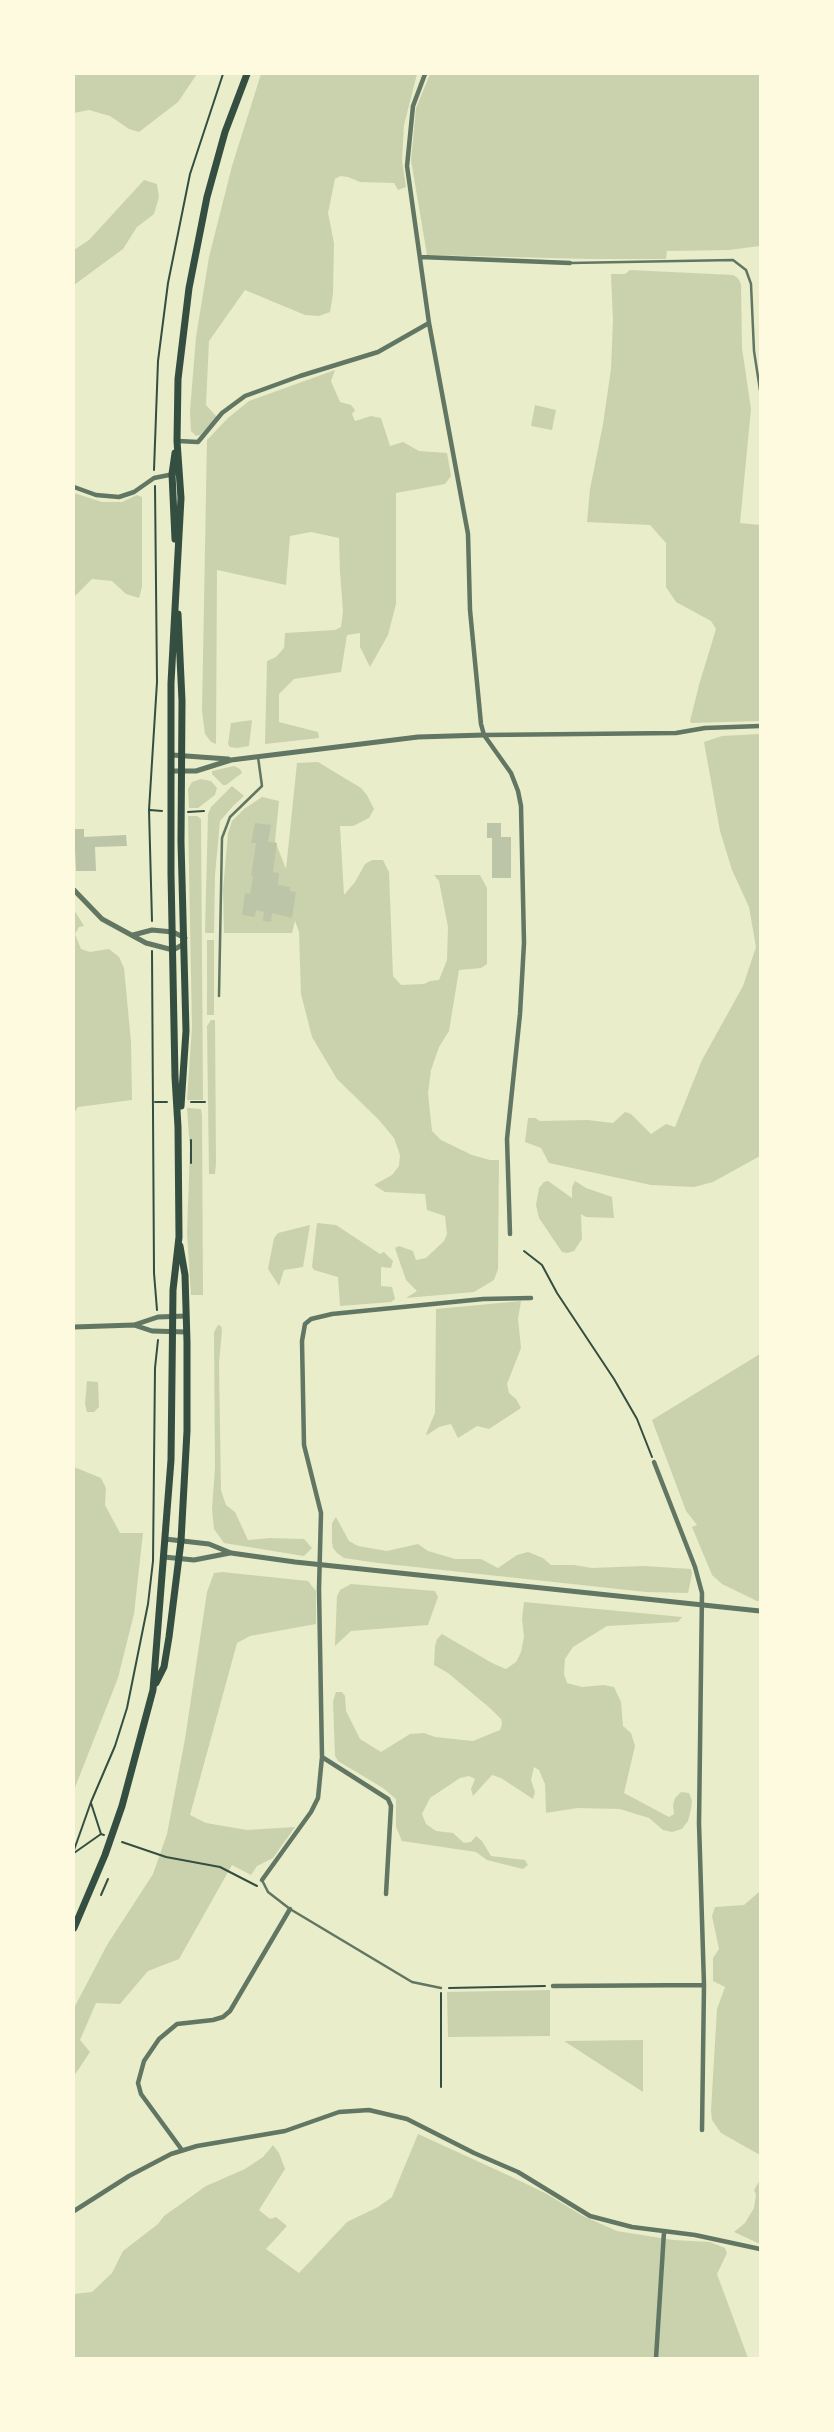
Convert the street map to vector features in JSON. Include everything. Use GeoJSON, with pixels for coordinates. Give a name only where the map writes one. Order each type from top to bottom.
{"type":"FeatureCollection","features":[{"type":"Feature","properties":{"kind":"main road"},"geometry":{"type":"LineString","coordinates":[[153,1689],[171,1460],[173,1290],[179,1237],[171,683],[176,600],[180,358],[197,240],[225,132],[247,74]]}},
{"type":"Feature","properties":{"kind":"main road"},"geometry":{"type":"LineString","coordinates":[[176,600],[181,657],[181,842],[186,1054],[178,1127]]}},
{"type":"Feature","properties":{"kind":"main road"},"geometry":{"type":"LineString","coordinates":[[74,1927],[122,1807],[153,1689],[163,1667],[180,1558],[187,1431],[187,1332],[185,1275],[179,1237]]}},
{"type":"Feature","properties":{"kind":"street"},"geometry":{"type":"LineString","coordinates":[[425,74],[413,106],[407,166],[429,323],[468,534],[470,610],[481,724],[484,735],[511,773],[521,806],[524,953],[507,1139],[510,1234]]}},
{"type":"Feature","properties":{"kind":"street"},"geometry":{"type":"LineString","coordinates":[[421,257],[570,263]]}},
{"type":"Feature","properties":{"kind":"street"},"geometry":{"type":"LineString","coordinates":[[177,441],[198,442],[222,413],[245,396],[379,352],[429,323]]}},
{"type":"Feature","properties":{"kind":"street"},"geometry":{"type":"LineString","coordinates":[[74,487],[96,495],[119,497],[134,492],[154,478],[176,474]]}},
{"type":"Feature","properties":{"kind":"street"},"geometry":{"type":"LineString","coordinates":[[172,771],[196,771],[231,760],[418,737],[676,733],[705,728],[761,726]]}},
{"type":"Feature","properties":{"kind":"street"},"geometry":{"type":"LineString","coordinates":[[172,755],[231,760]]}},
{"type":"Feature","properties":{"kind":"street"},"geometry":{"type":"LineString","coordinates":[[74,890],[102,919],[152,946],[173,950],[184,941],[173,932],[152,930],[133,935]]}},
{"type":"Feature","properties":{"kind":"street"},"geometry":{"type":"LineString","coordinates":[[262,1880],[312,1812],[317,1798],[322,1757],[321,1505],[308,1467],[303,1421],[302,1340],[307,1320],[332,1314],[483,1299],[531,1298]]}},
{"type":"Feature","properties":{"kind":"street"},"geometry":{"type":"LineString","coordinates":[[74,1327],[134,1325],[158,1318],[186,1316]]}},
{"type":"Feature","properties":{"kind":"street"},"geometry":{"type":"LineString","coordinates":[[134,1325],[158,1332],[187,1332]]}},
{"type":"Feature","properties":{"kind":"street"},"geometry":{"type":"LineString","coordinates":[[654,1462],[695,1567],[703,1604],[699,1856],[704,1985],[702,2130]]}},
{"type":"Feature","properties":{"kind":"street"},"geometry":{"type":"LineString","coordinates":[[166,1539],[209,1544],[231,1553],[320,1565],[761,1611]]}},
{"type":"Feature","properties":{"kind":"street"},"geometry":{"type":"LineString","coordinates":[[164,1557],[194,1560],[231,1553]]}},
{"type":"Feature","properties":{"kind":"street"},"geometry":{"type":"LineString","coordinates":[[322,1757],[388,1799],[391,1806],[386,1894]]}},
{"type":"Feature","properties":{"kind":"street"},"geometry":{"type":"LineString","coordinates":[[182,2150],[141,2094],[138,2083],[141,2067],[154,2045],[171,2028],[188,2021],[214,2020],[230,2011],[290,1909]]}},
{"type":"Feature","properties":{"kind":"street"},"geometry":{"type":"LineString","coordinates":[[553,1986],[704,1985]]}},
{"type":"Feature","properties":{"kind":"street"},"geometry":{"type":"LineString","coordinates":[[74,2211],[142,2168],[182,2150],[285,2132],[339,2112],[358,2109],[407,2119],[524,2175],[584,2213],[632,2227],[695,2235],[761,2249]]}},
{"type":"Feature","properties":{"kind":"street"},"geometry":{"type":"LineString","coordinates":[[656,2358],[664,2232]]}},
{"type":"Feature","properties":{"kind":"lane"},"geometry":{"type":"LineString","coordinates":[[570,263],[733,260],[746,270],[751,284],[754,351],[761,390]]}},
{"type":"Feature","properties":{"kind":"lane"},"geometry":{"type":"LineString","coordinates":[[219,996],[222,838],[230,817],[262,786],[258,757]]}},
{"type":"Feature","properties":{"kind":"lane"},"geometry":{"type":"LineString","coordinates":[[262,1880],[268,1892],[290,1909],[412,1982],[441,1988]]}},
{"type":"Feature","properties":{"kind":"path"},"geometry":{"type":"LineString","coordinates":[[152,930],[149,810],[157,682],[154,429],[158,361],[168,283],[190,174],[223,74]]}},
{"type":"Feature","properties":{"kind":"path"},"geometry":{"type":"LineString","coordinates":[[149,810],[168,811]]}},
{"type":"Feature","properties":{"kind":"path"},"geometry":{"type":"LineString","coordinates":[[187,812],[204,811]]}},
{"type":"Feature","properties":{"kind":"path"},"geometry":{"type":"LineString","coordinates":[[152,946],[154,1273],[158,1318]]}},
{"type":"Feature","properties":{"kind":"path"},"geometry":{"type":"LineString","coordinates":[[154,1102],[169,1102]]}},
{"type":"Feature","properties":{"kind":"path"},"geometry":{"type":"LineString","coordinates":[[190,1102],[205,1102]]}},
{"type":"Feature","properties":{"kind":"path"},"geometry":{"type":"LineString","coordinates":[[191,1140],[191,1163]]}},
{"type":"Feature","properties":{"kind":"path"},"geometry":{"type":"LineString","coordinates":[[524,1251],[542,1265],[557,1293],[614,1379],[636,1419],[654,1462]]}},
{"type":"Feature","properties":{"kind":"path"},"geometry":{"type":"LineString","coordinates":[[74,1852],[127,1708],[148,1604],[153,1561],[158,1332]]}},
{"type":"Feature","properties":{"kind":"path"},"geometry":{"type":"LineString","coordinates":[[74,1852],[103,1835],[95,1821],[91,1802]]}},
{"type":"Feature","properties":{"kind":"path"},"geometry":{"type":"LineString","coordinates":[[122,1843],[148,1852],[220,1867],[268,1892]]}},
{"type":"Feature","properties":{"kind":"path"},"geometry":{"type":"LineString","coordinates":[[101,1895],[108,1879]]}},
{"type":"Feature","properties":{"kind":"path"},"geometry":{"type":"LineString","coordinates":[[441,2087],[441,1988],[553,1986]]}},
{"type":"Feature","properties":{"kind":"green space"},"geometry":{"type":"Polygon","coordinates":[[[74,74],[197,74],[178,102],[139,132],[129,129],[110,116],[89,110],[74,113],[74,74]]]}},
{"type":"Feature","properties":{"kind":"green space"},"geometry":{"type":"Polygon","coordinates":[[[261,74],[417,74],[404,125],[402,160],[406,187],[398,190],[394,183],[360,182],[340,176],[335,179],[328,213],[334,243],[330,312],[319,316],[305,315],[245,290],[209,341],[206,405],[217,417],[196,436],[191,431],[190,411],[196,337],[209,257],[232,166],[261,74]]]}},
{"type":"Feature","properties":{"kind":"green space"},"geometry":{"type":"Polygon","coordinates":[[[430,74],[760,74],[760,246],[729,250],[667,251],[666,259],[427,255],[411,160],[416,108],[430,74]]]}},
{"type":"Feature","properties":{"kind":"green space"},"geometry":{"type":"Polygon","coordinates":[[[144,180],[157,184],[159,197],[154,214],[137,227],[123,249],[74,285],[74,250],[89,240],[144,180]]]}},
{"type":"Feature","properties":{"kind":"green space"},"geometry":{"type":"Polygon","coordinates":[[[630,270],[733,275],[741,284],[742,348],[751,409],[740,523],[760,525],[760,721],[691,723],[716,629],[711,621],[676,602],[666,587],[666,543],[650,525],[587,522],[590,489],[611,369],[611,274],[625,274],[630,270]]]}},
{"type":"Feature","properties":{"kind":"green space"},"geometry":{"type":"Polygon","coordinates":[[[335,370],[331,381],[340,402],[351,405],[355,410],[352,414],[355,421],[371,416],[381,418],[390,446],[403,442],[419,451],[447,453],[451,476],[445,484],[396,493],[396,604],[388,635],[370,667],[360,647],[360,633],[347,635],[341,672],[294,679],[279,694],[279,722],[318,732],[319,738],[265,744],[267,661],[276,657],[284,648],[285,633],[335,630],[341,627],[343,611],[339,538],[311,532],[290,536],[286,585],[217,570],[216,744],[205,734],[202,711],[207,440],[249,401],[335,370]]]}},
{"type":"Feature","properties":{"kind":"green space"},"geometry":{"type":"Polygon","coordinates":[[[535,405],[556,410],[552,430],[531,426],[535,405]]]}},
{"type":"Feature","properties":{"kind":"green space"},"geometry":{"type":"Polygon","coordinates":[[[74,493],[102,502],[122,502],[137,495],[142,497],[142,587],[139,598],[126,594],[112,581],[92,579],[74,597],[74,493]]]}},
{"type":"Feature","properties":{"kind":"green space"},"geometry":{"type":"Polygon","coordinates":[[[252,720],[249,746],[230,747],[228,744],[231,723],[252,720]]]}},
{"type":"Feature","properties":{"kind":"green space"},"geometry":{"type":"Polygon","coordinates":[[[760,734],[760,1156],[713,1182],[694,1187],[651,1185],[549,1163],[541,1148],[525,1142],[528,1118],[540,1121],[588,1120],[613,1123],[625,1112],[631,1114],[651,1134],[666,1124],[675,1127],[702,1060],[743,986],[756,947],[749,907],[732,870],[720,831],[704,742],[722,736],[760,734]]]}},
{"type":"Feature","properties":{"kind":"green space"},"geometry":{"type":"Polygon","coordinates":[[[318,762],[361,788],[374,809],[369,818],[353,826],[340,826],[344,895],[365,864],[372,860],[383,860],[389,872],[393,976],[401,985],[439,980],[447,960],[448,927],[439,881],[434,875],[480,875],[487,888],[487,964],[481,968],[459,970],[449,1031],[439,1047],[431,1070],[428,1093],[432,1131],[441,1140],[472,1155],[499,1160],[498,1269],[494,1280],[474,1292],[406,1298],[417,1291],[406,1280],[395,1248],[399,1246],[413,1251],[416,1260],[426,1258],[444,1241],[447,1234],[445,1216],[427,1210],[425,1194],[385,1192],[374,1185],[392,1175],[399,1166],[400,1155],[394,1138],[337,1079],[312,1037],[301,994],[299,932],[295,921],[292,933],[224,933],[223,890],[228,833],[232,821],[262,797],[279,801],[275,841],[286,869],[297,763],[318,762]]]}},
{"type":"Feature","properties":{"kind":"green space"},"geometry":{"type":"Polygon","coordinates":[[[234,766],[242,773],[226,785],[212,774],[212,771],[234,766]]]}},
{"type":"Feature","properties":{"kind":"green space"},"geometry":{"type":"Polygon","coordinates":[[[201,779],[211,781],[217,788],[215,795],[198,808],[189,808],[188,789],[192,782],[201,779]]]}},
{"type":"Feature","properties":{"kind":"green space"},"geometry":{"type":"Polygon","coordinates":[[[232,786],[244,796],[220,821],[215,875],[214,933],[205,933],[208,814],[211,807],[232,786]]]}},
{"type":"Feature","properties":{"kind":"green space"},"geometry":{"type":"Polygon","coordinates":[[[188,816],[201,819],[203,1100],[187,1100],[192,1027],[188,816]]]}},
{"type":"Feature","properties":{"kind":"green space"},"geometry":{"type":"Polygon","coordinates":[[[74,910],[84,926],[79,927],[75,934],[81,949],[90,952],[109,949],[119,957],[124,968],[131,1042],[132,1100],[78,1107],[74,1113],[74,910]]]}},
{"type":"Feature","properties":{"kind":"green space"},"geometry":{"type":"Polygon","coordinates":[[[207,940],[214,940],[214,1015],[207,1015],[207,940]]]}},
{"type":"Feature","properties":{"kind":"green space"},"geometry":{"type":"Polygon","coordinates":[[[211,1020],[215,1020],[215,1174],[209,1174],[207,1026],[211,1020]]]}},
{"type":"Feature","properties":{"kind":"green space"},"geometry":{"type":"Polygon","coordinates":[[[187,1108],[201,1109],[202,1115],[203,1295],[191,1295],[187,1233],[190,1149],[187,1108]]]}},
{"type":"Feature","properties":{"kind":"green space"},"geometry":{"type":"Polygon","coordinates":[[[548,1181],[572,1198],[575,1181],[612,1197],[614,1218],[586,1217],[581,1214],[582,1239],[574,1251],[562,1252],[539,1218],[536,1205],[539,1188],[548,1181]]]}},
{"type":"Feature","properties":{"kind":"green space"},"geometry":{"type":"Polygon","coordinates":[[[317,1223],[336,1225],[380,1254],[384,1252],[393,1261],[391,1268],[381,1267],[381,1286],[392,1287],[395,1299],[391,1302],[340,1306],[338,1277],[312,1267],[317,1223]]]}},
{"type":"Feature","properties":{"kind":"green space"},"geometry":{"type":"Polygon","coordinates":[[[310,1225],[303,1267],[284,1270],[279,1286],[268,1269],[274,1238],[278,1233],[310,1225]]]}},
{"type":"Feature","properties":{"kind":"green space"},"geometry":{"type":"Polygon","coordinates":[[[521,1301],[518,1319],[521,1348],[507,1384],[509,1393],[521,1408],[489,1429],[477,1426],[458,1438],[451,1424],[439,1427],[427,1435],[435,1413],[436,1309],[521,1301]]]}},
{"type":"Feature","properties":{"kind":"green space"},"geometry":{"type":"Polygon","coordinates":[[[218,1325],[222,1330],[219,1363],[221,1490],[226,1505],[235,1512],[248,1540],[304,1539],[312,1548],[304,1556],[224,1543],[214,1529],[214,1332],[218,1325]]]}},
{"type":"Feature","properties":{"kind":"green space"},"geometry":{"type":"Polygon","coordinates":[[[760,1354],[760,1601],[757,1601],[722,1584],[712,1575],[692,1527],[697,1525],[686,1511],[652,1420],[760,1354]]]}},
{"type":"Feature","properties":{"kind":"green space"},"geometry":{"type":"Polygon","coordinates":[[[87,1381],[98,1382],[99,1407],[94,1412],[87,1412],[85,1404],[87,1381]]]}},
{"type":"Feature","properties":{"kind":"green space"},"geometry":{"type":"Polygon","coordinates":[[[74,1467],[101,1478],[106,1488],[105,1505],[120,1533],[143,1533],[134,1614],[118,1678],[74,1790],[74,1467]]]}},
{"type":"Feature","properties":{"kind":"green space"},"geometry":{"type":"Polygon","coordinates":[[[336,1517],[349,1541],[358,1546],[387,1551],[418,1544],[428,1551],[455,1559],[481,1559],[498,1568],[517,1555],[528,1552],[543,1558],[551,1565],[691,1569],[692,1574],[688,1593],[646,1592],[344,1558],[333,1548],[332,1523],[336,1517]]]}},
{"type":"Feature","properties":{"kind":"green space"},"geometry":{"type":"Polygon","coordinates":[[[214,1573],[308,1581],[316,1591],[316,1624],[250,1636],[237,1643],[190,1815],[206,1823],[247,1830],[295,1827],[273,1858],[257,1866],[251,1875],[232,1865],[179,1959],[148,1971],[120,2004],[96,2003],[80,2040],[90,2052],[74,2076],[74,2008],[107,1945],[153,1874],[167,1834],[185,1739],[207,1592],[214,1573]]]}},
{"type":"Feature","properties":{"kind":"green space"},"geometry":{"type":"Polygon","coordinates":[[[351,1584],[435,1591],[438,1597],[428,1625],[351,1631],[335,1646],[337,1596],[340,1590],[351,1584]]]}},
{"type":"Feature","properties":{"kind":"green space"},"geometry":{"type":"Polygon","coordinates":[[[524,1602],[682,1617],[678,1622],[607,1626],[573,1647],[565,1659],[564,1674],[567,1683],[582,1687],[614,1687],[621,1702],[623,1726],[631,1733],[635,1746],[624,1793],[669,1817],[674,1814],[675,1798],[681,1792],[689,1793],[691,1809],[688,1821],[682,1829],[672,1832],[663,1830],[649,1818],[620,1809],[577,1808],[546,1813],[545,1784],[539,1770],[534,1767],[531,1780],[535,1792],[533,1799],[492,1775],[473,1796],[471,1789],[475,1779],[469,1776],[460,1778],[430,1798],[422,1814],[426,1824],[436,1831],[453,1833],[464,1843],[471,1842],[476,1836],[491,1856],[525,1860],[528,1865],[523,1869],[487,1860],[476,1852],[402,1841],[396,1827],[396,1799],[338,1761],[335,1756],[333,1701],[336,1692],[342,1692],[345,1696],[346,1711],[360,1739],[381,1752],[410,1734],[424,1733],[435,1737],[473,1741],[500,1730],[501,1719],[491,1709],[448,1673],[434,1665],[435,1646],[442,1634],[506,1669],[516,1662],[521,1652],[524,1602]]]}},
{"type":"Feature","properties":{"kind":"green space"},"geometry":{"type":"Polygon","coordinates":[[[760,1891],[760,2155],[721,2133],[712,2120],[711,2110],[717,2009],[725,1987],[713,1981],[713,1958],[719,1949],[712,1916],[715,1907],[744,1905],[760,1891]]]}},
{"type":"Feature","properties":{"kind":"green space"},"geometry":{"type":"Polygon","coordinates":[[[550,1990],[550,2036],[448,2037],[447,1992],[550,1990]]]}},
{"type":"Feature","properties":{"kind":"green space"},"geometry":{"type":"Polygon","coordinates":[[[643,2040],[643,2092],[564,2041],[643,2040]]]}},
{"type":"Feature","properties":{"kind":"green space"},"geometry":{"type":"Polygon","coordinates":[[[418,2134],[547,2194],[583,2216],[617,2231],[673,2240],[710,2242],[725,2248],[727,2253],[717,2274],[748,2358],[74,2358],[74,2294],[92,2292],[112,2273],[123,2251],[158,2224],[164,2216],[206,2186],[245,2169],[263,2157],[273,2145],[285,2169],[259,2210],[270,2219],[276,2217],[287,2226],[266,2249],[299,2273],[347,2222],[392,2197],[418,2134]]]}},
{"type":"Feature","properties":{"kind":"green space"},"geometry":{"type":"Polygon","coordinates":[[[760,2180],[760,2244],[734,2232],[745,2223],[754,2208],[754,2190],[760,2180]]]}},
{"type":"Feature","properties":{"kind":"building"},"geometry":{"type":"Polygon","coordinates":[[[255,823],[271,825],[268,842],[277,843],[273,872],[279,873],[278,885],[290,887],[290,891],[296,892],[292,918],[272,913],[271,922],[263,921],[264,912],[256,910],[255,917],[242,915],[245,893],[250,894],[253,877],[256,843],[251,843],[255,823]]]}},
{"type":"Feature","properties":{"kind":"building"},"geometry":{"type":"Polygon","coordinates":[[[487,823],[501,823],[501,837],[511,837],[511,878],[492,878],[492,838],[487,838],[487,823]]]}},
{"type":"Feature","properties":{"kind":"building"},"geometry":{"type":"Polygon","coordinates":[[[74,829],[84,829],[84,837],[126,835],[127,846],[95,847],[96,871],[76,871],[74,829]]]}}]}
